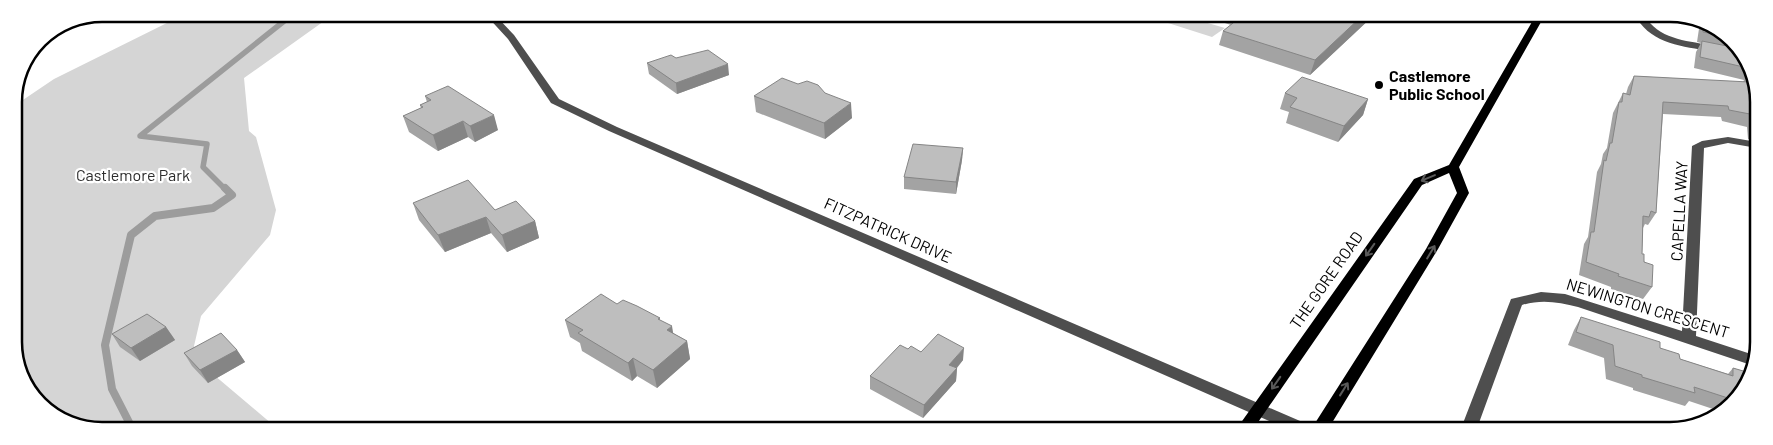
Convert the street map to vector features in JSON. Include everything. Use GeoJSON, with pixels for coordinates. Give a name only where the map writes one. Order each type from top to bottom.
{"type":"FeatureCollection","features":[{"type":"Feature","properties":{"kind":"main road"},"geometry":{"type":"LineString","coordinates":[[1324,422],[1432,250],[1463,194],[1453,167],[1537,22]]}},
{"type":"Feature","properties":{"kind":"main road","name":"THE GORE ROAD"},"geometry":{"type":"LineString","coordinates":[[1249,422],[1418,182],[1453,167]]}},
{"type":"Feature","properties":{"kind":"street","name":"FITZPATRICK DRIVE"},"geometry":{"type":"LineString","coordinates":[[497,22],[511,36],[555,101],[613,129],[1288,422]]}},
{"type":"Feature","properties":{"kind":"street"},"geometry":{"type":"LineString","coordinates":[[1646,22],[1648,27],[1666,38],[1723,51]]}},
{"type":"Feature","properties":{"kind":"street","name":"CAPELLA WAY"},"geometry":{"type":"LineString","coordinates":[[1689,338],[1698,146],[1713,140],[1734,140],[1750,143]]}},
{"type":"Feature","properties":{"kind":"street","name":"NEWINGTON CRESCENT"},"geometry":{"type":"LineString","coordinates":[[1471,422],[1516,302],[1534,295],[1561,297],[1749,358]]}},
{"type":"Feature","properties":{"kind":"green space","name":"Castlemore Park"},"geometry":{"type":"Polygon","coordinates":[[[169,22],[323,22],[244,78],[249,131],[256,137],[276,210],[270,235],[201,316],[194,346],[201,364],[270,422],[87,421],[67,414],[54,406],[39,391],[27,368],[22,342],[23,100],[54,79],[169,22]]]}},
{"type":"Feature","properties":{"kind":"green space"},"geometry":{"type":"Polygon","coordinates":[[[1165,22],[1204,22],[1225,28],[1212,37],[1165,22]]]}},
{"type":"Feature","properties":{"kind":"building"},"geometry":{"type":"Polygon","coordinates":[[[1234,22],[1356,22],[1315,60],[1223,31],[1234,22]]]}},
{"type":"Feature","properties":{"kind":"building"},"geometry":{"type":"Polygon","coordinates":[[[1702,41],[1727,46],[1742,67],[1700,57],[1702,41]]]}},
{"type":"Feature","properties":{"kind":"building"},"geometry":{"type":"Polygon","coordinates":[[[708,50],[728,64],[676,83],[647,63],[671,55],[676,58],[708,50]]]}},
{"type":"Feature","properties":{"kind":"building"},"geometry":{"type":"Polygon","coordinates":[[[1634,76],[1747,82],[1749,87],[1750,114],[1729,110],[1728,106],[1663,102],[1656,213],[1651,211],[1649,217],[1643,216],[1642,254],[1644,254],[1644,262],[1653,265],[1652,287],[1618,276],[1619,274],[1586,262],[1591,232],[1594,232],[1604,160],[1606,161],[1610,143],[1612,143],[1619,102],[1622,102],[1623,93],[1630,95],[1634,76]]]}},
{"type":"Feature","properties":{"kind":"building"},"geometry":{"type":"Polygon","coordinates":[[[1302,77],[1368,99],[1344,126],[1290,107],[1297,98],[1285,93],[1302,77]]]}},
{"type":"Feature","properties":{"kind":"building"},"geometry":{"type":"Polygon","coordinates":[[[782,78],[798,84],[807,81],[818,85],[825,93],[851,103],[824,123],[754,96],[782,78]]]}},
{"type":"Feature","properties":{"kind":"building"},"geometry":{"type":"Polygon","coordinates":[[[448,86],[494,115],[470,126],[463,121],[433,135],[403,116],[423,107],[420,105],[431,100],[425,96],[448,86]]]}},
{"type":"Feature","properties":{"kind":"building"},"geometry":{"type":"Polygon","coordinates":[[[913,144],[963,148],[956,182],[904,177],[913,144]]]}},
{"type":"Feature","properties":{"kind":"building"},"geometry":{"type":"Polygon","coordinates":[[[468,180],[495,210],[516,201],[535,221],[502,235],[486,217],[438,235],[413,203],[468,180]]]}},
{"type":"Feature","properties":{"kind":"building"},"geometry":{"type":"Polygon","coordinates":[[[601,294],[617,304],[623,300],[660,318],[658,319],[672,326],[667,330],[687,341],[653,370],[633,358],[628,363],[578,333],[583,330],[565,320],[601,294]]]}},
{"type":"Feature","properties":{"kind":"building"},"geometry":{"type":"Polygon","coordinates":[[[147,314],[166,327],[131,348],[112,334],[147,314]]]}},
{"type":"Feature","properties":{"kind":"building"},"geometry":{"type":"Polygon","coordinates":[[[1581,317],[1660,342],[1660,348],[1679,354],[1680,359],[1733,376],[1733,368],[1745,371],[1740,382],[1728,398],[1694,387],[1695,393],[1642,377],[1642,375],[1615,366],[1613,345],[1576,332],[1581,317]]]}},
{"type":"Feature","properties":{"kind":"building"},"geometry":{"type":"Polygon","coordinates":[[[221,333],[237,350],[200,370],[184,353],[221,333]]]}},
{"type":"Feature","properties":{"kind":"building"},"geometry":{"type":"Polygon","coordinates":[[[938,334],[964,348],[949,365],[957,368],[924,405],[870,376],[900,345],[908,349],[911,346],[921,352],[938,334]]]}},
{"type":"Feature","properties":{"kind":"waterway"},"geometry":{"type":"LineString","coordinates":[[226,190],[203,167],[207,144],[140,136],[283,22]]}},
{"type":"Feature","properties":{"kind":"waterway"},"geometry":{"type":"LineString","coordinates":[[129,422],[112,389],[105,345],[131,235],[155,216],[213,208],[232,195],[225,188]]}},
{"type":"Feature","properties":{"kind":"place","name":"Castlemore Public School"},"geometry":{"type":"Point","coordinates":[1379,85]}}]}
